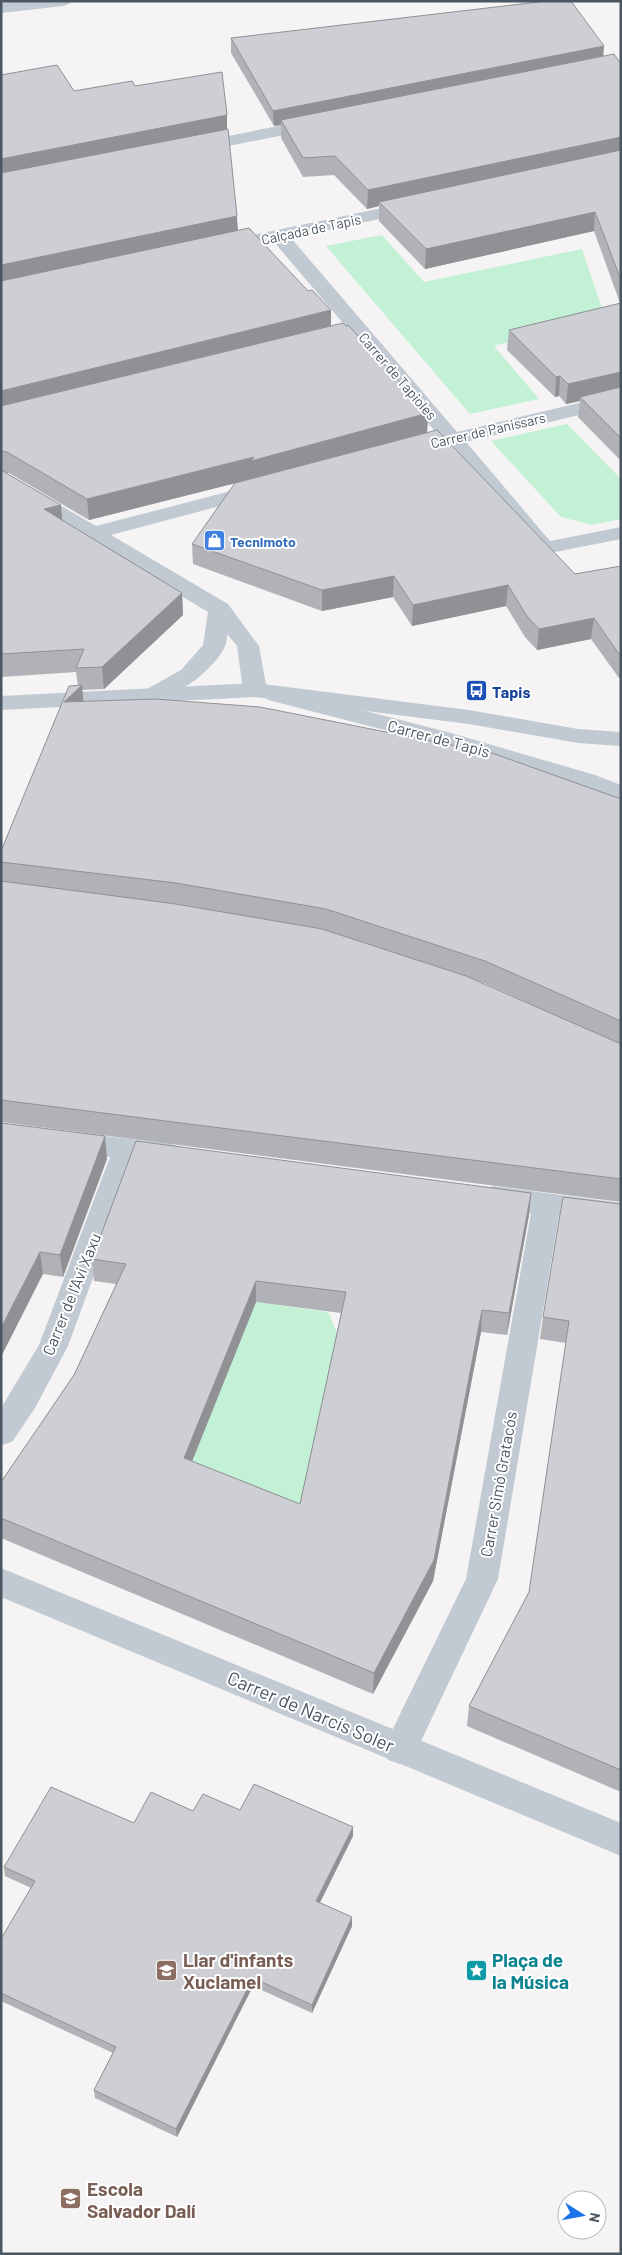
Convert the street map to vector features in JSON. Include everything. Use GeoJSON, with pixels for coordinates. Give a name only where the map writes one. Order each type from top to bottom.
{"type":"FeatureCollection","features":[{"type":"Feature","properties":{"kind":"street"},"geometry":{"type":"LineString","coordinates":[[1,8],[63,1]]}},
{"type":"Feature","properties":{"kind":"street"},"geometry":{"type":"LineString","coordinates":[[177,152],[333,120]]}},
{"type":"Feature","properties":{"kind":"street","name":"Calçada de Tapis"},"geometry":{"type":"LineString","coordinates":[[202,252],[430,204]]}},
{"type":"Feature","properties":{"kind":"street","name":"Carrer de Tapioles"},"geometry":{"type":"LineString","coordinates":[[279,236],[351,334],[452,438],[545,548],[621,533]]}},
{"type":"Feature","properties":{"kind":"street","name":"Carrer de Panissars"},"geometry":{"type":"LineString","coordinates":[[396,453],[452,438],[621,399]]}},
{"type":"Feature","properties":{"kind":"street"},"geometry":{"type":"LineString","coordinates":[[1,479],[220,609],[248,646],[255,690]]}},
{"type":"Feature","properties":{"kind":"street"},"geometry":{"type":"LineString","coordinates":[[94,533],[283,483]]}},
{"type":"Feature","properties":{"kind":"street"},"geometry":{"type":"LineString","coordinates":[[1,497],[23,493]]}},
{"type":"Feature","properties":{"kind":"street"},"geometry":{"type":"LineString","coordinates":[[155,694],[189,675],[214,646],[220,609]]}},
{"type":"Feature","properties":{"kind":"street","name":"Carrer de Tapis"},"geometry":{"type":"LineString","coordinates":[[255,690],[444,738],[587,780],[621,794]]}},
{"type":"Feature","properties":{"kind":"street","name":"Carrer de Tapis"},"geometry":{"type":"LineString","coordinates":[[1,703],[255,690],[469,717],[578,736],[621,746]]}},
{"type":"Feature","properties":{"kind":"street","name":"Carrer de Tapis"},"geometry":{"type":"LineString","coordinates":[[578,736],[621,739]]}},
{"type":"Feature","properties":{"kind":"street"},"geometry":{"type":"LineString","coordinates":[[1,1133],[195,1157]]}},
{"type":"Feature","properties":{"kind":"street","name":"Carrer de l'Avi Xaxu"},"geometry":{"type":"LineString","coordinates":[[1,1433],[24,1399],[53,1346],[127,1148]]}},
{"type":"Feature","properties":{"kind":"street"},"geometry":{"type":"LineString","coordinates":[[469,1194],[621,1214]]}},
{"type":"Feature","properties":{"kind":"street","name":"Carrer Simó Gratacós"},"geometry":{"type":"LineString","coordinates":[[400,1748],[482,1579],[547,1204]]}},
{"type":"Feature","properties":{"kind":"street","name":"Carrer de Narcís Soler"},"geometry":{"type":"LineString","coordinates":[[1,1582],[621,1840]]}},
{"type":"Feature","properties":{"kind":"green space"},"geometry":{"type":"Polygon","coordinates":[[[382,235],[424,282],[582,249],[605,317],[494,346],[539,399],[470,414],[326,246],[382,235]]]}},
{"type":"Feature","properties":{"kind":"green space"},"geometry":{"type":"Polygon","coordinates":[[[567,424],[621,479],[621,519],[592,525],[561,517],[491,441],[567,424]]]}},
{"type":"Feature","properties":{"kind":"green space"},"geometry":{"type":"Polygon","coordinates":[[[256,1302],[328,1312],[341,1342],[300,1525],[176,1475],[256,1302]]]}},
{"type":"Feature","properties":{"kind":"building"},"geometry":{"type":"Polygon","coordinates":[[[547,1],[571,1],[604,46],[273,111],[231,38],[547,1]]]}},
{"type":"Feature","properties":{"kind":"building"},"geometry":{"type":"Polygon","coordinates":[[[614,54],[621,64],[621,137],[368,190],[335,156],[303,158],[281,120],[614,54]]]}},
{"type":"Feature","properties":{"kind":"building"},"geometry":{"type":"Polygon","coordinates":[[[57,65],[74,91],[132,81],[135,86],[222,72],[227,115],[1,159],[1,75],[57,65]]]}},
{"type":"Feature","properties":{"kind":"building"},"geometry":{"type":"Polygon","coordinates":[[[228,129],[237,216],[1,265],[1,173],[228,129]]]}},
{"type":"Feature","properties":{"kind":"building"},"geometry":{"type":"Polygon","coordinates":[[[621,150],[621,280],[595,212],[426,249],[379,202],[621,150]]]}},
{"type":"Feature","properties":{"kind":"building"},"geometry":{"type":"Polygon","coordinates":[[[249,228],[308,291],[312,290],[331,310],[1,391],[1,281],[249,228]]]}},
{"type":"Feature","properties":{"kind":"building"},"geometry":{"type":"Polygon","coordinates":[[[621,303],[621,372],[568,384],[560,376],[556,377],[509,330],[621,303]]]}},
{"type":"Feature","properties":{"kind":"building"},"geometry":{"type":"Polygon","coordinates":[[[343,323],[346,326],[348,325],[428,413],[251,461],[254,457],[87,499],[7,452],[1,451],[1,406],[343,323]]]}},
{"type":"Feature","properties":{"kind":"building"},"geometry":{"type":"Polygon","coordinates":[[[621,387],[621,438],[580,397],[621,387]]]}},
{"type":"Feature","properties":{"kind":"building"},"geometry":{"type":"Polygon","coordinates":[[[437,430],[575,574],[621,566],[621,657],[594,618],[539,629],[527,616],[508,585],[413,605],[394,576],[322,590],[192,544],[235,483],[437,430]]]}},
{"type":"Feature","properties":{"kind":"building"},"geometry":{"type":"Polygon","coordinates":[[[1,470],[61,505],[44,509],[182,593],[102,667],[76,668],[84,649],[1,654],[1,470]]]}},
{"type":"Feature","properties":{"kind":"building"},"geometry":{"type":"Polygon","coordinates":[[[82,685],[64,702],[155,699],[260,707],[492,753],[621,799],[621,1021],[485,961],[326,909],[176,883],[1,862],[1,851],[69,686],[82,685]]]}},
{"type":"Feature","properties":{"kind":"building"},"geometry":{"type":"Polygon","coordinates":[[[1,881],[176,904],[322,929],[466,976],[621,1044],[621,1179],[1,1100],[1,881]]]}},
{"type":"Feature","properties":{"kind":"building"},"geometry":{"type":"Polygon","coordinates":[[[1,1123],[105,1136],[60,1255],[40,1252],[1,1328],[1,1123]]]}},
{"type":"Feature","properties":{"kind":"building"},"geometry":{"type":"Polygon","coordinates":[[[136,1141],[531,1193],[509,1313],[482,1310],[434,1560],[374,1673],[1,1518],[1,1482],[74,1375],[126,1264],[92,1259],[136,1141]],[[256,1281],[184,1458],[300,1504],[346,1292],[256,1281]]]}},
{"type":"Feature","properties":{"kind":"building"},"geometry":{"type":"Polygon","coordinates":[[[563,1197],[621,1204],[621,1770],[469,1706],[529,1592],[569,1321],[543,1317],[563,1197]]]}},
{"type":"Feature","properties":{"kind":"building"},"geometry":{"type":"Polygon","coordinates":[[[254,1784],[353,1827],[316,1901],[352,1917],[312,2005],[253,1978],[176,2129],[94,2090],[116,2047],[1,1993],[1,1939],[35,1881],[4,1867],[51,1787],[134,1823],[151,1792],[193,1811],[203,1794],[240,1810],[254,1784]]]}},
{"type":"Feature","properties":{"kind":"place","name":"Tecnimoto"},"geometry":{"type":"Point","coordinates":[214,541]}},
{"type":"Feature","properties":{"kind":"place","name":"Tapis"},"geometry":{"type":"Point","coordinates":[476,691]}},
{"type":"Feature","properties":{"kind":"place","name":"Llar d'infants Xuclamel"},"geometry":{"type":"Point","coordinates":[167,1970]}},
{"type":"Feature","properties":{"kind":"place","name":"Plaça de la Música"},"geometry":{"type":"Point","coordinates":[476,1970]}},
{"type":"Feature","properties":{"kind":"place","name":"Escola Salvador Dalí"},"geometry":{"type":"Point","coordinates":[71,2199]}}]}
